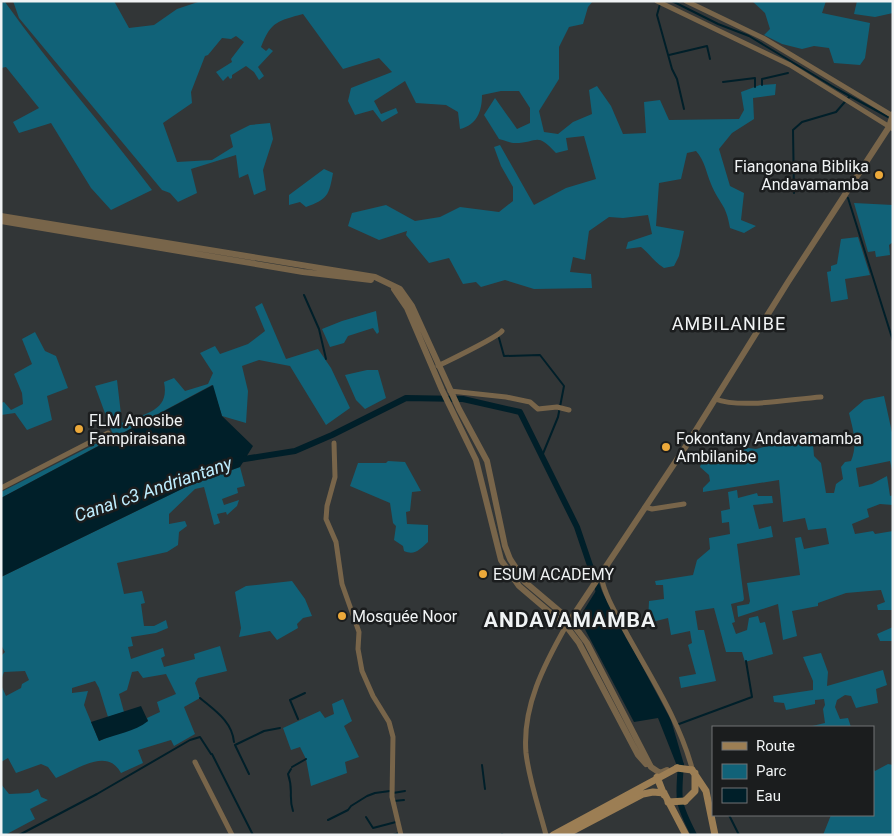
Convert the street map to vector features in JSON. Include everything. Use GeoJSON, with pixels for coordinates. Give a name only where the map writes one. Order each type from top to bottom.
{"type":"FeatureCollection","features":[{"type":"Feature","properties":{"kind":"main road"},"geometry":{"type":"LineString","coordinates":[[553,835],[674,768],[694,771]]}},
{"type":"Feature","properties":{"kind":"main road"},"geometry":{"type":"LineString","coordinates":[[657,777],[668,802],[685,801],[695,791],[694,771]]}},
{"type":"Feature","properties":{"kind":"main road"},"geometry":{"type":"LineString","coordinates":[[694,771],[706,791],[715,835]]}},
{"type":"Feature","properties":{"kind":"main road"},"geometry":{"type":"LineString","coordinates":[[565,835],[643,794],[653,792],[664,794]]}},
{"type":"Feature","properties":{"kind":"main road"},"geometry":{"type":"LineString","coordinates":[[664,794],[686,835]]}},
{"type":"Feature","properties":{"kind":"street"},"geometry":{"type":"LineString","coordinates":[[657,1],[790,65],[891,128]]}},
{"type":"Feature","properties":{"kind":"street"},"geometry":{"type":"LineString","coordinates":[[546,835],[526,755],[526,723],[536,683],[566,626],[597,583],[891,128],[892,115],[762,38],[686,1]]}},
{"type":"Feature","properties":{"kind":"street"},"geometry":{"type":"LineString","coordinates":[[1,216],[375,277],[400,288],[412,306],[458,409],[487,462],[505,546],[510,559],[534,592],[570,620],[587,643],[651,767],[660,773],[674,768]]}},
{"type":"Feature","properties":{"kind":"street"},"geometry":{"type":"LineString","coordinates":[[1,221],[303,272],[374,280],[396,290],[408,308],[442,390],[476,460],[501,560],[509,573],[530,597],[566,626],[579,643],[638,754],[657,777]]}},
{"type":"Feature","properties":{"kind":"street"},"geometry":{"type":"LineString","coordinates":[[438,366],[476,345],[499,336],[502,330]]}},
{"type":"Feature","properties":{"kind":"street"},"geometry":{"type":"LineString","coordinates":[[451,392],[506,397],[530,402],[538,410],[564,409]]}},
{"type":"Feature","properties":{"kind":"street"},"geometry":{"type":"LineString","coordinates":[[715,398],[723,402],[741,402],[821,397]]}},
{"type":"Feature","properties":{"kind":"street"},"geometry":{"type":"LineString","coordinates":[[1,488],[108,433]]}},
{"type":"Feature","properties":{"kind":"street"},"geometry":{"type":"LineString","coordinates":[[334,443],[335,477],[327,506],[326,519],[336,542],[342,584],[359,632],[358,649],[362,671],[373,696],[389,722],[393,737],[392,797],[401,835]]}},
{"type":"Feature","properties":{"kind":"street"},"geometry":{"type":"LineString","coordinates":[[645,507],[652,509],[684,504]]}},
{"type":"Feature","properties":{"kind":"street"},"geometry":{"type":"LineString","coordinates":[[601,576],[612,607],[662,697],[683,743],[693,774],[694,771]]}},
{"type":"Feature","properties":{"kind":"street"},"geometry":{"type":"LineString","coordinates":[[195,762],[232,835]]}},
{"type":"Feature","properties":{"kind":"green space"},"geometry":{"type":"Polygon","coordinates":[[[13,1],[114,1],[129,28],[154,25],[177,9],[201,1],[593,1],[588,7],[583,24],[569,27],[559,47],[559,79],[539,111],[544,132],[558,134],[573,122],[592,114],[589,90],[597,86],[611,106],[623,134],[646,133],[644,102],[660,100],[669,120],[739,119],[744,110],[741,92],[760,85],[776,84],[775,95],[753,98],[754,119],[732,133],[719,149],[730,186],[744,193],[741,220],[756,226],[744,233],[730,228],[724,208],[696,151],[687,153],[681,179],[659,183],[656,226],[684,231],[679,256],[674,266],[664,268],[641,247],[626,249],[628,242],[652,234],[648,215],[623,218],[609,217],[589,231],[585,260],[573,257],[570,272],[591,274],[592,288],[534,289],[505,280],[481,287],[476,282],[463,284],[449,258],[429,263],[406,235],[407,231],[379,240],[348,226],[352,213],[386,205],[415,221],[440,217],[460,207],[499,212],[513,201],[513,187],[501,166],[494,147],[500,145],[534,205],[566,188],[596,179],[584,136],[566,138],[568,150],[556,153],[540,140],[511,143],[499,139],[484,115],[495,98],[517,129],[530,123],[530,108],[519,91],[501,91],[482,95],[480,112],[471,124],[460,129],[458,112],[446,105],[416,103],[405,81],[374,101],[381,114],[396,108],[398,113],[382,122],[373,110],[355,115],[348,101],[351,88],[392,72],[379,58],[343,69],[303,14],[276,23],[268,32],[261,47],[266,51],[269,48],[273,51],[258,67],[264,76],[259,80],[254,72],[246,66],[232,75],[232,78],[230,79],[228,76],[223,81],[216,72],[232,62],[231,59],[244,42],[236,36],[231,39],[222,38],[205,56],[191,92],[192,103],[163,123],[177,162],[212,160],[233,147],[230,135],[250,125],[270,123],[273,139],[263,170],[266,190],[254,195],[248,174],[239,178],[236,155],[191,169],[197,193],[178,202],[170,193],[162,190],[19,18],[13,1]]]}},
{"type":"Feature","properties":{"kind":"green space"},"geometry":{"type":"Polygon","coordinates":[[[752,1],[826,1],[822,13],[870,23],[865,58],[860,65],[834,63],[829,48],[814,46],[802,49],[782,44],[764,35],[770,29],[765,13],[752,1]]]}},
{"type":"Feature","properties":{"kind":"green space"},"geometry":{"type":"Polygon","coordinates":[[[857,1],[893,1],[893,13],[875,17],[854,14],[857,1]]]}},
{"type":"Feature","properties":{"kind":"green space"},"geometry":{"type":"Polygon","coordinates":[[[5,2],[152,190],[111,210],[91,188],[51,123],[19,133],[13,122],[39,108],[6,67],[1,68],[1,3],[5,2]]]}},
{"type":"Feature","properties":{"kind":"green space"},"geometry":{"type":"Polygon","coordinates":[[[324,169],[333,173],[330,186],[323,199],[306,207],[300,202],[289,205],[289,195],[324,169]]]}},
{"type":"Feature","properties":{"kind":"green space"},"geometry":{"type":"Polygon","coordinates":[[[854,203],[893,205],[893,242],[889,245],[890,255],[876,257],[875,251],[868,252],[854,203]]]}},
{"type":"Feature","properties":{"kind":"green space"},"geometry":{"type":"Polygon","coordinates":[[[858,237],[870,275],[845,279],[848,299],[831,302],[827,272],[831,271],[831,266],[837,264],[841,239],[858,237]]]}},
{"type":"Feature","properties":{"kind":"green space"},"geometry":{"type":"Polygon","coordinates":[[[262,303],[286,359],[318,349],[331,368],[350,408],[326,425],[290,366],[259,360],[242,366],[248,391],[246,423],[222,416],[212,385],[1,498],[1,492],[113,435],[95,386],[117,380],[122,423],[147,414],[159,406],[165,392],[164,382],[174,378],[185,391],[208,384],[213,373],[200,353],[215,346],[220,354],[248,344],[265,331],[255,307],[262,303]]]}},
{"type":"Feature","properties":{"kind":"green space"},"geometry":{"type":"Polygon","coordinates":[[[376,311],[379,332],[377,334],[373,328],[348,336],[344,343],[330,347],[322,329],[376,311]]]}},
{"type":"Feature","properties":{"kind":"green space"},"geometry":{"type":"Polygon","coordinates":[[[35,332],[45,351],[56,356],[68,388],[47,396],[52,420],[27,430],[15,413],[1,415],[1,403],[4,402],[11,410],[23,404],[22,393],[14,374],[32,364],[22,339],[35,332]]]}},
{"type":"Feature","properties":{"kind":"green space"},"geometry":{"type":"Polygon","coordinates":[[[367,370],[378,370],[386,398],[365,409],[356,400],[345,375],[367,370]]]}},
{"type":"Feature","properties":{"kind":"green space"},"geometry":{"type":"Polygon","coordinates":[[[884,396],[893,437],[893,474],[890,461],[856,468],[859,487],[872,484],[887,476],[890,496],[893,495],[893,505],[880,504],[867,509],[869,517],[852,524],[855,534],[873,531],[875,534],[893,531],[893,610],[878,610],[877,605],[885,602],[881,590],[846,593],[818,603],[818,606],[792,611],[797,636],[783,640],[778,604],[738,617],[737,606],[749,604],[750,601],[747,583],[800,575],[795,538],[801,537],[804,549],[829,544],[826,528],[808,530],[805,518],[783,522],[779,480],[703,492],[703,488],[710,481],[709,475],[700,467],[703,457],[740,453],[741,447],[756,449],[780,443],[782,437],[812,432],[814,456],[821,463],[826,493],[834,493],[836,484],[843,479],[841,467],[845,462],[851,461],[853,455],[854,437],[849,413],[864,400],[884,396]]]}},
{"type":"Feature","properties":{"kind":"green space"},"geometry":{"type":"Polygon","coordinates":[[[388,461],[405,462],[421,491],[412,492],[410,511],[406,512],[407,524],[428,525],[428,542],[420,549],[411,553],[404,551],[403,546],[394,540],[396,526],[393,523],[390,503],[350,486],[358,463],[386,463],[388,461]]]}},
{"type":"Feature","properties":{"kind":"green space"},"geometry":{"type":"Polygon","coordinates":[[[240,467],[245,486],[237,488],[238,493],[222,499],[224,505],[239,500],[237,506],[227,515],[226,512],[217,514],[220,523],[214,525],[204,487],[195,489],[169,514],[169,524],[185,521],[187,526],[179,532],[178,545],[167,552],[117,563],[124,594],[142,591],[145,603],[141,604],[144,626],[154,626],[166,620],[168,628],[156,633],[131,637],[133,646],[128,647],[131,659],[163,648],[165,656],[161,658],[164,667],[195,659],[194,654],[220,646],[227,671],[198,678],[195,683],[200,698],[184,707],[195,734],[174,746],[171,740],[138,750],[143,763],[121,773],[115,765],[100,761],[91,762],[56,778],[48,767],[41,764],[16,773],[8,758],[1,762],[1,685],[6,696],[21,688],[22,684],[29,680],[25,671],[4,672],[1,680],[1,656],[5,652],[1,645],[1,577],[190,485],[240,467]],[[138,671],[132,672],[127,690],[119,694],[124,712],[108,717],[95,681],[72,688],[72,693],[88,691],[84,705],[99,741],[148,721],[147,718],[160,712],[157,702],[176,694],[166,674],[143,678],[138,671]]]}},
{"type":"Feature","properties":{"kind":"green space"},"geometry":{"type":"Polygon","coordinates":[[[737,490],[738,498],[757,493],[758,496],[772,496],[773,503],[753,505],[759,529],[771,526],[773,537],[737,544],[744,599],[743,601],[731,604],[735,622],[732,623],[736,634],[747,630],[749,618],[758,616],[760,623],[765,622],[773,654],[745,662],[742,652],[726,652],[714,608],[695,611],[698,630],[704,630],[716,681],[681,688],[679,677],[696,674],[688,645],[692,643],[690,631],[671,635],[668,618],[648,623],[649,601],[664,599],[663,585],[656,585],[655,581],[693,575],[697,560],[710,549],[709,538],[730,534],[729,522],[722,523],[721,511],[730,509],[728,492],[737,490]]]}},
{"type":"Feature","properties":{"kind":"green space"},"geometry":{"type":"Polygon","coordinates":[[[292,581],[305,599],[312,616],[303,618],[297,624],[298,628],[277,640],[270,631],[239,637],[241,628],[235,592],[246,586],[292,581]]]}},
{"type":"Feature","properties":{"kind":"green space"},"geometry":{"type":"Polygon","coordinates":[[[893,627],[893,641],[880,641],[877,634],[893,627]]]}},
{"type":"Feature","properties":{"kind":"green space"},"geometry":{"type":"Polygon","coordinates":[[[821,653],[828,672],[827,686],[883,670],[887,685],[876,689],[878,703],[856,708],[851,696],[845,695],[837,700],[835,707],[840,719],[848,718],[851,726],[812,726],[825,723],[824,699],[815,700],[815,704],[786,710],[784,703],[774,702],[773,696],[813,690],[813,681],[803,657],[821,653]]]}},
{"type":"Feature","properties":{"kind":"green space"},"geometry":{"type":"Polygon","coordinates":[[[343,699],[352,721],[344,726],[359,757],[345,762],[347,773],[311,786],[306,759],[300,747],[291,750],[283,728],[320,711],[325,718],[334,714],[332,704],[343,699]]]}},
{"type":"Feature","properties":{"kind":"green space"},"geometry":{"type":"Polygon","coordinates":[[[888,764],[893,765],[893,835],[823,835],[831,816],[874,816],[875,771],[888,764]]]}},
{"type":"Feature","properties":{"kind":"green space"},"geometry":{"type":"Polygon","coordinates":[[[1,784],[9,794],[30,793],[38,789],[41,797],[48,800],[30,809],[35,819],[5,835],[1,835],[1,784]]]}},
{"type":"Feature","properties":{"kind":"water"},"geometry":{"type":"Polygon","coordinates":[[[213,385],[222,416],[253,446],[240,467],[190,485],[1,577],[1,498],[213,385]]]}},
{"type":"Feature","properties":{"kind":"water"},"geometry":{"type":"Polygon","coordinates":[[[599,586],[671,720],[685,768],[677,766],[658,718],[634,722],[579,618],[599,586]]]}},
{"type":"Feature","properties":{"kind":"water"},"geometry":{"type":"Polygon","coordinates":[[[141,706],[148,721],[131,730],[99,741],[91,722],[141,706]]]}},
{"type":"Feature","properties":{"kind":"waterway"},"geometry":{"type":"LineString","coordinates":[[672,1],[718,24],[749,36],[837,89],[890,118]]}},
{"type":"Feature","properties":{"kind":"waterway"},"geometry":{"type":"LineString","coordinates":[[660,4],[657,15],[672,69],[677,79],[684,109]]}},
{"type":"Feature","properties":{"kind":"waterway"},"geometry":{"type":"LineString","coordinates":[[669,55],[707,46],[710,59]]}},
{"type":"Feature","properties":{"kind":"waterway"},"geometry":{"type":"LineString","coordinates":[[762,85],[762,79],[788,73]]}},
{"type":"Feature","properties":{"kind":"waterway"},"geometry":{"type":"LineString","coordinates":[[723,82],[755,78],[755,87]]}},
{"type":"Feature","properties":{"kind":"waterway"},"geometry":{"type":"LineString","coordinates":[[794,193],[793,130],[802,122],[836,112],[850,96]]}},
{"type":"Feature","properties":{"kind":"waterway"},"geometry":{"type":"LineString","coordinates":[[848,198],[893,341]]}},
{"type":"Feature","properties":{"kind":"waterway"},"geometry":{"type":"LineString","coordinates":[[304,295],[319,329],[326,359]]}},
{"type":"Feature","properties":{"kind":"waterway"},"geometry":{"type":"LineString","coordinates":[[499,338],[504,356],[540,355],[564,386],[558,417],[542,456]]}},
{"type":"Feature","properties":{"kind":"waterway","name":"Canal c3 Andriantany"},"geometry":{"type":"LineString","coordinates":[[238,460],[295,451],[332,435],[406,398],[463,399],[520,412],[577,527],[600,595]]}},
{"type":"Feature","properties":{"kind":"waterway"},"geometry":{"type":"LineString","coordinates":[[679,724],[752,697],[746,661]]}},
{"type":"Feature","properties":{"kind":"waterway"},"geometry":{"type":"LineString","coordinates":[[298,719],[290,700],[305,693]]}},
{"type":"Feature","properties":{"kind":"waterway"},"geometry":{"type":"LineString","coordinates":[[200,698],[226,722],[233,735],[234,742]]}},
{"type":"Feature","properties":{"kind":"waterway"},"geometry":{"type":"LineString","coordinates":[[235,745],[264,731],[280,728]]}},
{"type":"Feature","properties":{"kind":"waterway"},"geometry":{"type":"LineString","coordinates":[[19,835],[97,794],[190,740],[200,737],[211,754]]}},
{"type":"Feature","properties":{"kind":"waterway"},"geometry":{"type":"LineString","coordinates":[[235,745],[249,774]]}},
{"type":"Feature","properties":{"kind":"waterway"},"geometry":{"type":"LineString","coordinates":[[212,754],[253,835]]}},
{"type":"Feature","properties":{"kind":"waterway"},"geometry":{"type":"LineString","coordinates":[[292,767],[306,759]]}},
{"type":"Feature","properties":{"kind":"waterway"},"geometry":{"type":"LineString","coordinates":[[482,765],[485,789]]}},
{"type":"Feature","properties":{"kind":"waterway","name":"Canal c3 Andriantany"},"geometry":{"type":"LineString","coordinates":[[681,765],[680,801],[684,815],[694,835]]}},
{"type":"Feature","properties":{"kind":"waterway"},"geometry":{"type":"LineString","coordinates":[[291,769],[288,774],[293,811]]}},
{"type":"Feature","properties":{"kind":"waterway"},"geometry":{"type":"LineString","coordinates":[[328,820],[348,810],[367,796],[390,791]]}},
{"type":"Feature","properties":{"kind":"waterway"},"geometry":{"type":"LineString","coordinates":[[393,793],[405,791]]}},
{"type":"Feature","properties":{"kind":"waterway"},"geometry":{"type":"LineString","coordinates":[[394,801],[404,800]]}},
{"type":"Feature","properties":{"kind":"waterway"},"geometry":{"type":"LineString","coordinates":[[730,816],[739,835]]}},
{"type":"Feature","properties":{"kind":"waterway"},"geometry":{"type":"LineString","coordinates":[[366,817],[373,828],[396,822]]}},
{"type":"Feature","properties":{"kind":"waterway"},"geometry":{"type":"LineString","coordinates":[[393,835],[399,833]]}},
{"type":"Feature","properties":{"kind":"place","name":"Fiangonana Biblika Andavamamba"},"geometry":{"type":"Point","coordinates":[879,175]}},
{"type":"Feature","properties":{"kind":"place","name":"FLM Anosibe Fampiraisana"},"geometry":{"type":"Point","coordinates":[79,429]}},
{"type":"Feature","properties":{"kind":"place","name":"Fokontany Andavamamba Ambilanibe"},"geometry":{"type":"Point","coordinates":[666,447]}},
{"type":"Feature","properties":{"kind":"place","name":"ESUM ACADEMY"},"geometry":{"type":"Point","coordinates":[483,574]}},
{"type":"Feature","properties":{"kind":"place","name":"Mosquée Noor"},"geometry":{"type":"Point","coordinates":[342,616]}},
{"type":"Feature","properties":{"kind":"district","name":"AMBILANIBE"},"geometry":{"type":"Point","coordinates":[729,323]}},
{"type":"Feature","properties":{"kind":"district","name":"ANDAVAMAMBA"},"geometry":{"type":"Point","coordinates":[570,620]}}]}
